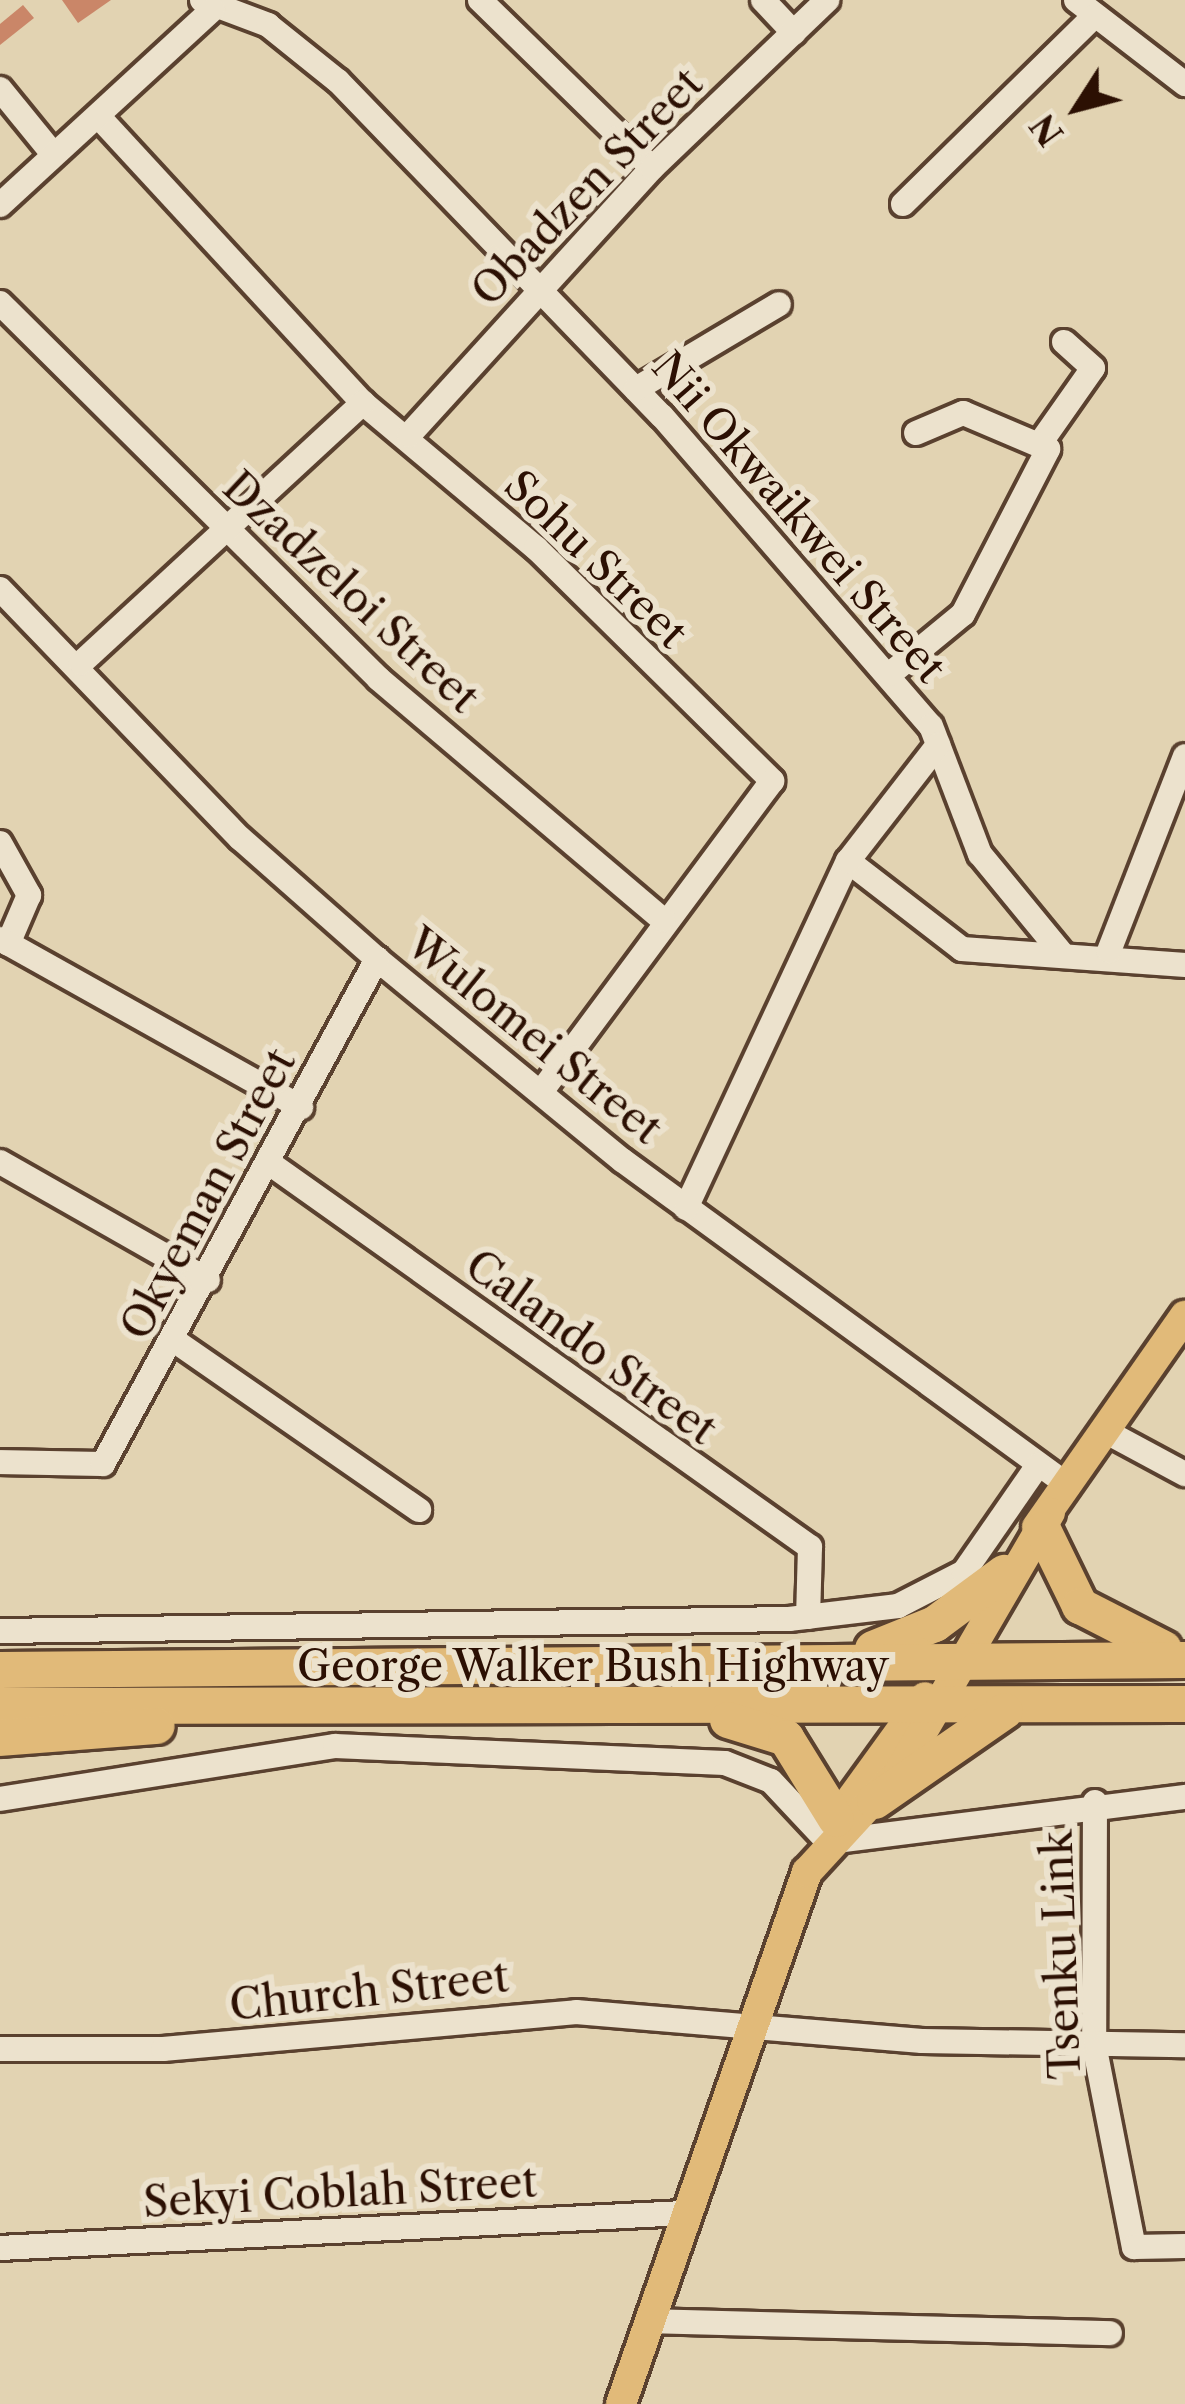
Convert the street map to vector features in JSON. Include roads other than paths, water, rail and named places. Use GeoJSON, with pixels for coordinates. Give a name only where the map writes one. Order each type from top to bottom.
{"type":"FeatureCollection","features":[{"type":"Feature","properties":{"kind":"highway"},"geometry":{"type":"LineString","coordinates":[[1047,1522],[1080,1606],[1107,1629],[1185,1657]]}},
{"type":"Feature","properties":{"kind":"highway"},"geometry":{"type":"LineString","coordinates":[[837,1662],[935,1624],[1004,1573]]}},
{"type":"Feature","properties":{"kind":"highway","name":"George Walker Bush Highway"},"geometry":{"type":"LineString","coordinates":[[0,1670],[1185,1657]]}},
{"type":"Feature","properties":{"kind":"highway","name":"George Walker Bush Highway"},"geometry":{"type":"LineString","coordinates":[[0,1706],[232,1712],[928,1711],[1185,1704]]}},
{"type":"Feature","properties":{"kind":"highway"},"geometry":{"type":"LineString","coordinates":[[690,1709],[786,1738],[834,1830]]}},
{"type":"Feature","properties":{"kind":"highway"},"geometry":{"type":"LineString","coordinates":[[874,1801],[1009,1709]]}},
{"type":"Feature","properties":{"kind":"highway"},"geometry":{"type":"LineString","coordinates":[[0,1738],[95,1737],[232,1712]]}},
{"type":"Feature","properties":{"kind":"main road"},"geometry":{"type":"LineString","coordinates":[[834,1830],[874,1801],[1069,1486],[1185,1316]]}},
{"type":"Feature","properties":{"kind":"main road"},"geometry":{"type":"LineString","coordinates":[[961,1657],[1004,1573],[1047,1522]]}},
{"type":"Feature","properties":{"kind":"main road"},"geometry":{"type":"LineString","coordinates":[[621,2404],[746,2026],[834,1830],[928,1711]]}},
{"type":"Feature","properties":{"kind":"street"},"geometry":{"type":"LineString","coordinates":[[480,0],[652,168]]}},
{"type":"Feature","properties":{"kind":"street"},"geometry":{"type":"LineString","coordinates":[[763,0],[794,33]]}},
{"type":"Feature","properties":{"kind":"street","name":"Obadzen Street"},"geometry":{"type":"LineString","coordinates":[[409,435],[652,168],[827,0]]}},
{"type":"Feature","properties":{"kind":"street"},"geometry":{"type":"LineString","coordinates":[[0,205],[98,116],[207,4]]}},
{"type":"Feature","properties":{"kind":"street","name":"Nii Okwaikwei Street"},"geometry":{"type":"LineString","coordinates":[[207,4],[268,25],[338,81],[636,389],[890,674],[938,745],[848,861],[686,1208]]}},
{"type":"Feature","properties":{"kind":"street"},"geometry":{"type":"LineString","coordinates":[[903,204],[1085,8],[1185,84]]}},
{"type":"Feature","properties":{"kind":"street"},"geometry":{"type":"LineString","coordinates":[[0,89],[53,154]]}},
{"type":"Feature","properties":{"kind":"street","name":"Sohu Street"},"geometry":{"type":"LineString","coordinates":[[98,116],[363,403],[409,435],[772,781],[663,920],[541,1093]]}},
{"type":"Feature","properties":{"kind":"street","name":"Dzadzeloi Street"},"geometry":{"type":"LineString","coordinates":[[0,303],[380,679],[663,920]]}},
{"type":"Feature","properties":{"kind":"street"},"geometry":{"type":"LineString","coordinates":[[636,389],[779,304]]}},
{"type":"Feature","properties":{"kind":"street"},"geometry":{"type":"LineString","coordinates":[[1040,442],[1093,368],[1064,342]]}},
{"type":"Feature","properties":{"kind":"street"},"geometry":{"type":"LineString","coordinates":[[81,663],[363,403]]}},
{"type":"Feature","properties":{"kind":"street"},"geometry":{"type":"LineString","coordinates":[[890,674],[963,614],[1047,458],[1040,442],[947,412],[916,433]]}},
{"type":"Feature","properties":{"kind":"street","name":"Wulomei Street"},"geometry":{"type":"LineString","coordinates":[[0,590],[81,663],[241,839],[377,959],[686,1208],[1069,1486]]}},
{"type":"Feature","properties":{"kind":"street"},"geometry":{"type":"LineString","coordinates":[[938,745],[980,854],[1063,954]]}},
{"type":"Feature","properties":{"kind":"street"},"geometry":{"type":"LineString","coordinates":[[1109,951],[1185,756]]}},
{"type":"Feature","properties":{"kind":"street"},"geometry":{"type":"LineString","coordinates":[[0,843],[29,895],[4,941],[301,1107]]}},
{"type":"Feature","properties":{"kind":"street"},"geometry":{"type":"LineString","coordinates":[[848,861],[962,949],[1022,961],[1109,951],[1185,965]]}},
{"type":"Feature","properties":{"kind":"street","name":"Okyeman Street"},"geometry":{"type":"LineString","coordinates":[[0,1462],[103,1464],[272,1165],[377,959]]}},
{"type":"Feature","properties":{"kind":"street"},"geometry":{"type":"LineString","coordinates":[[0,1162],[208,1280]]}},
{"type":"Feature","properties":{"kind":"street","name":"Calando Street"},"geometry":{"type":"LineString","coordinates":[[272,1165],[810,1547],[808,1617]]}},
{"type":"Feature","properties":{"kind":"street"},"geometry":{"type":"LineString","coordinates":[[175,1341],[419,1510]]}},
{"type":"Feature","properties":{"kind":"street"},"geometry":{"type":"LineString","coordinates":[[1105,1431],[1185,1474]]}},
{"type":"Feature","properties":{"kind":"street","name":"George Walker Bush Highway"},"geometry":{"type":"LineString","coordinates":[[808,1617],[898,1606],[964,1572],[1038,1465]]}},
{"type":"Feature","properties":{"kind":"street"},"geometry":{"type":"LineString","coordinates":[[0,1631],[808,1617]]}},
{"type":"Feature","properties":{"kind":"street"},"geometry":{"type":"LineString","coordinates":[[0,1799],[335,1746],[647,1754],[771,1780],[834,1830],[1185,1797]]}},
{"type":"Feature","properties":{"kind":"street","name":"Tsenku Link"},"geometry":{"type":"LineString","coordinates":[[1095,1802],[1094,2044],[1134,2247],[1185,2246]]}},
{"type":"Feature","properties":{"kind":"street","name":"Church Street"},"geometry":{"type":"LineString","coordinates":[[0,2049],[163,2049],[576,2012],[746,2026],[1185,2045]]}},
{"type":"Feature","properties":{"kind":"street","name":"Sekyi Coblah Street"},"geometry":{"type":"LineString","coordinates":[[0,2248],[684,2213]]}},
{"type":"Feature","properties":{"kind":"street"},"geometry":{"type":"LineString","coordinates":[[648,2321],[1110,2333]]}}]}
